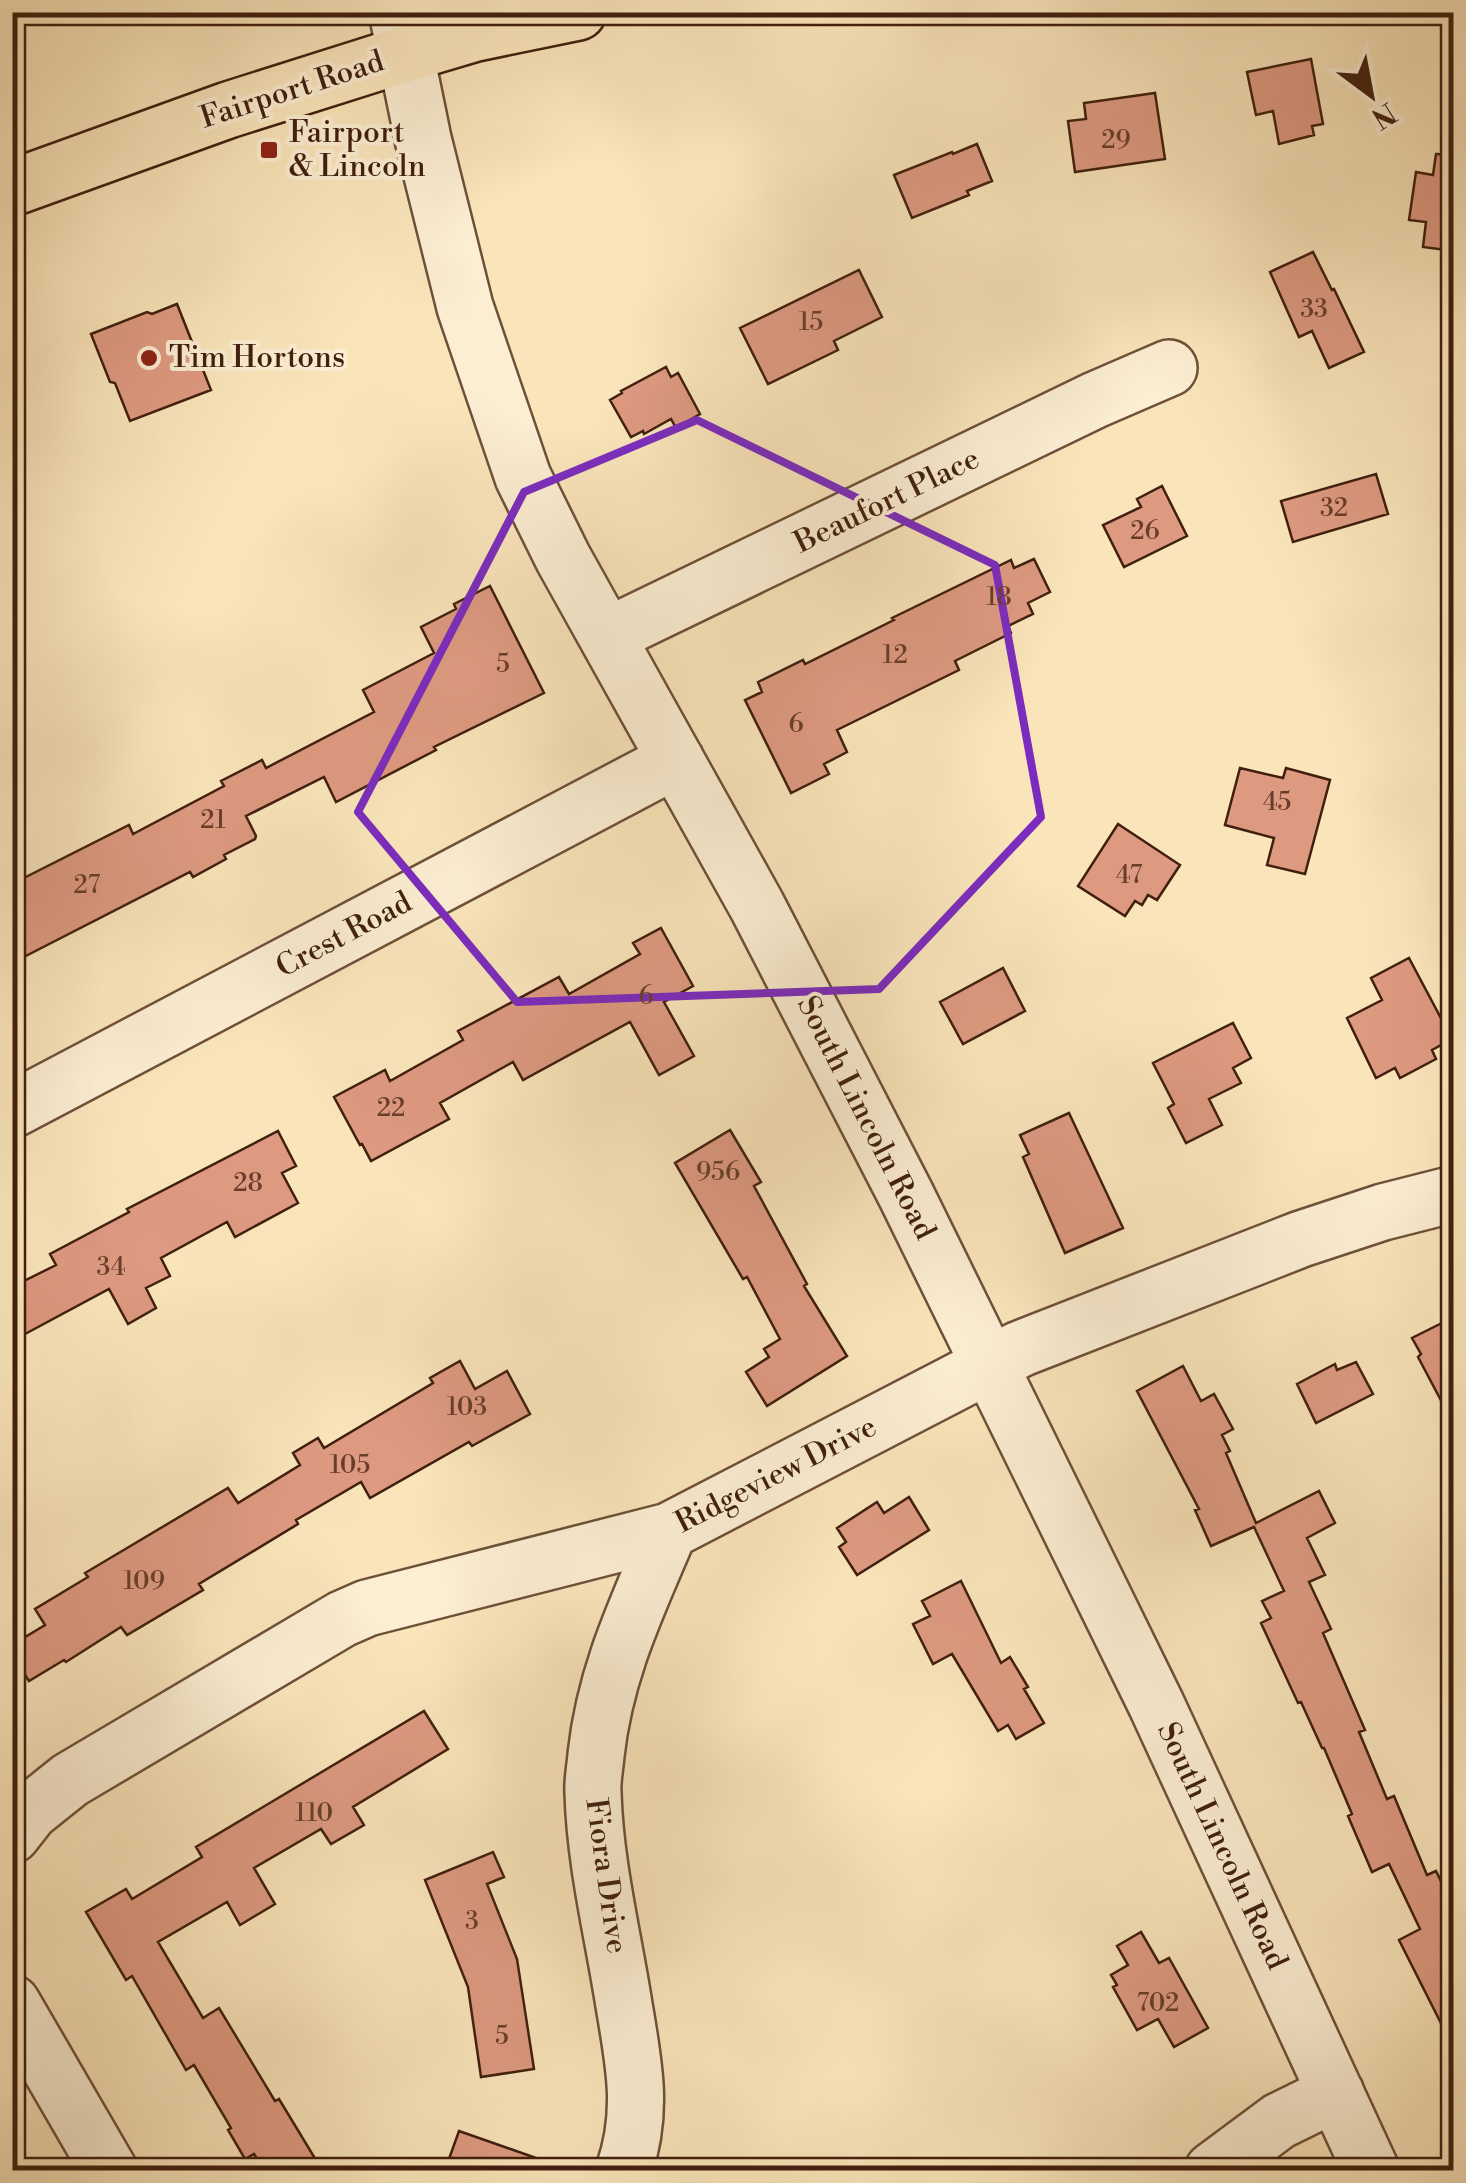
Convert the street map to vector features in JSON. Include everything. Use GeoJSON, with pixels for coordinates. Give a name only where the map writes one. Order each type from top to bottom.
{"type":"FeatureCollection","features":[{"type":"Feature","properties":{"kind":"main road","name":"Fairport Road"},"geometry":{"type":"LineString","coordinates":[[12,188],[228,110],[401,34],[476,33],[578,12]]}},
{"type":"Feature","properties":{"kind":"street","name":"South Lincoln Road"},"geometry":{"type":"LineString","coordinates":[[401,34],[422,139],[476,347],[523,477],[563,558],[795,978],[906,1195],[1156,1704],[1371,2170]]}},
{"type":"Feature","properties":{"kind":"street","name":"Beaufort Place"},"geometry":{"type":"LineString","coordinates":[[607,636],[1169,368]]}},
{"type":"Feature","properties":{"kind":"street","name":"Crest Road"},"geometry":{"type":"LineString","coordinates":[[12,1110],[676,760]]}},
{"type":"Feature","properties":{"kind":"street","name":"Ridgeview Drive"},"geometry":{"type":"LineString","coordinates":[[12,1835],[30,1812],[70,1780],[342,1619],[367,1608],[670,1532],[1020,1349],[1301,1239],[1454,1194]]}},
{"type":"Feature","properties":{"kind":"street","name":"Fiora Drive"},"geometry":{"type":"LineString","coordinates":[[624,2170],[637,2115],[635,2075],[598,1850],[592,1790],[600,1720],[618,1652],[670,1532]]}},
{"type":"Feature","properties":{"kind":"street"},"geometry":{"type":"LineString","coordinates":[[12,2003],[109,2170]]}},
{"type":"Feature","properties":{"kind":"street"},"geometry":{"type":"LineString","coordinates":[[1213,2170],[1279,2121],[1336,2093]]}},
{"type":"Feature","properties":{"kind":"highlighted area"},"geometry":{"type":"Polygon","coordinates":[[[697,420],[995,565],[1041,817],[879,989],[517,1002],[358,812],[524,492],[697,420]]]}},
{"type":"Feature","properties":{"kind":"building"},"geometry":{"type":"Polygon","coordinates":[[[1311,59],[1323,124],[1312,126],[1314,135],[1279,144],[1273,111],[1256,115],[1247,72],[1311,59]]]}},
{"type":"Feature","properties":{"kind":"building"},"geometry":{"type":"Polygon","coordinates":[[[1155,93],[1165,159],[1075,172],[1068,121],[1086,119],[1084,103],[1155,93]]]}},
{"type":"Feature","properties":{"kind":"building"},"geometry":{"type":"Polygon","coordinates":[[[977,144],[992,181],[967,191],[969,195],[912,218],[894,175],[977,144]]]}},
{"type":"Feature","properties":{"kind":"building"},"geometry":{"type":"Polygon","coordinates":[[[1436,154],[1454,155],[1454,251],[1423,247],[1426,222],[1409,220],[1416,172],[1433,175],[1436,154]]]}},
{"type":"Feature","properties":{"kind":"building"},"geometry":{"type":"Polygon","coordinates":[[[1313,252],[1364,352],[1329,368],[1312,331],[1299,337],[1270,272],[1313,252]]]}},
{"type":"Feature","properties":{"kind":"building"},"geometry":{"type":"Polygon","coordinates":[[[859,270],[882,317],[834,341],[838,350],[768,384],[740,328],[859,270]]]}},
{"type":"Feature","properties":{"kind":"building","name":"Tim Hortons"},"geometry":{"type":"Polygon","coordinates":[[[177,304],[211,390],[130,421],[91,334],[177,304]]]}},
{"type":"Feature","properties":{"kind":"building"},"geometry":{"type":"Polygon","coordinates":[[[666,367],[671,377],[678,373],[700,414],[676,428],[671,419],[631,437],[610,400],[666,367]]]}},
{"type":"Feature","properties":{"kind":"building"},"geometry":{"type":"Polygon","coordinates":[[[1376,474],[1388,514],[1293,542],[1281,501],[1376,474]]]}},
{"type":"Feature","properties":{"kind":"building"},"geometry":{"type":"Polygon","coordinates":[[[1162,486],[1187,536],[1124,567],[1103,525],[1141,507],[1137,499],[1162,486]]]}},
{"type":"Feature","properties":{"kind":"building"},"geometry":{"type":"Polygon","coordinates":[[[1034,559],[1050,592],[1028,603],[1033,614],[1008,626],[1011,633],[955,661],[959,670],[837,730],[847,752],[824,764],[829,774],[791,793],[745,700],[762,692],[758,682],[803,660],[805,664],[1011,560],[1014,568],[1034,559]]]}},
{"type":"Feature","properties":{"kind":"building"},"geometry":{"type":"Polygon","coordinates":[[[490,586],[544,693],[434,747],[436,750],[336,802],[324,777],[246,816],[255,839],[224,855],[226,859],[193,877],[190,872],[12,963],[12,884],[129,825],[133,834],[224,786],[221,781],[262,760],[266,768],[374,712],[363,690],[434,653],[421,627],[490,586]]]}},
{"type":"Feature","properties":{"kind":"building"},"geometry":{"type":"Polygon","coordinates":[[[1240,768],[1283,778],[1286,768],[1330,780],[1305,874],[1267,865],[1274,838],[1225,825],[1240,768]]]}},
{"type":"Feature","properties":{"kind":"building"},"geometry":{"type":"Polygon","coordinates":[[[1118,824],[1180,865],[1157,900],[1148,895],[1142,905],[1135,901],[1125,916],[1078,886],[1118,824]]]}},
{"type":"Feature","properties":{"kind":"building"},"geometry":{"type":"Polygon","coordinates":[[[661,928],[693,986],[664,1002],[694,1056],[659,1075],[630,1022],[523,1080],[513,1062],[440,1103],[449,1119],[371,1161],[334,1097],[385,1070],[390,1081],[463,1040],[458,1031],[559,977],[569,994],[640,954],[633,943],[661,928]]]}},
{"type":"Feature","properties":{"kind":"building"},"geometry":{"type":"Polygon","coordinates":[[[1409,958],[1452,1039],[1432,1050],[1436,1059],[1400,1078],[1395,1068],[1376,1078],[1347,1018],[1382,1000],[1371,978],[1409,958]]]}},
{"type":"Feature","properties":{"kind":"building"},"geometry":{"type":"Polygon","coordinates":[[[1003,968],[1025,1011],[963,1044],[940,1002],[1003,968]]]}},
{"type":"Feature","properties":{"kind":"building"},"geometry":{"type":"Polygon","coordinates":[[[1233,1023],[1251,1058],[1233,1068],[1241,1083],[1209,1099],[1222,1125],[1186,1143],[1168,1108],[1174,1104],[1153,1063],[1233,1023]]]}},
{"type":"Feature","properties":{"kind":"building"},"geometry":{"type":"Polygon","coordinates":[[[1069,1113],[1123,1228],[1065,1253],[1023,1157],[1029,1154],[1020,1135],[1069,1113]]]}},
{"type":"Feature","properties":{"kind":"building"},"geometry":{"type":"Polygon","coordinates":[[[730,1130],[761,1182],[754,1186],[807,1284],[804,1286],[847,1356],[767,1406],[746,1372],[769,1357],[764,1349],[780,1339],[747,1277],[743,1279],[675,1163],[730,1130]]]}},
{"type":"Feature","properties":{"kind":"building"},"geometry":{"type":"Polygon","coordinates":[[[278,1131],[296,1166],[282,1173],[298,1203],[235,1237],[227,1222],[161,1258],[170,1276],[146,1288],[156,1308],[128,1324],[109,1289],[12,1341],[12,1287],[56,1265],[50,1254],[129,1212],[127,1209],[278,1131]]]}},
{"type":"Feature","properties":{"kind":"building"},"geometry":{"type":"Polygon","coordinates":[[[1454,1317],[1454,1425],[1412,1338],[1454,1317]]]}},
{"type":"Feature","properties":{"kind":"building"},"geometry":{"type":"Polygon","coordinates":[[[460,1361],[475,1389],[507,1371],[530,1414],[472,1446],[469,1442],[370,1498],[361,1482],[199,1584],[203,1590],[127,1635],[121,1627],[29,1681],[12,1655],[12,1645],[45,1625],[35,1609],[88,1577],[85,1573],[228,1488],[238,1503],[300,1465],[293,1453],[318,1438],[324,1448],[433,1383],[430,1378],[460,1361]]]}},
{"type":"Feature","properties":{"kind":"building"},"geometry":{"type":"Polygon","coordinates":[[[1356,1362],[1373,1394],[1316,1423],[1297,1384],[1335,1364],[1337,1370],[1356,1362]]]}},
{"type":"Feature","properties":{"kind":"building"},"geometry":{"type":"Polygon","coordinates":[[[1183,1366],[1201,1401],[1214,1394],[1233,1429],[1222,1435],[1230,1451],[1226,1453],[1256,1523],[1319,1491],[1335,1523],[1307,1538],[1325,1575],[1309,1582],[1331,1629],[1323,1633],[1365,1730],[1359,1732],[1387,1799],[1394,1796],[1427,1875],[1436,1871],[1454,1908],[1454,2049],[1399,1940],[1420,1929],[1389,1864],[1372,1872],[1324,1748],[1261,1623],[1271,1618],[1262,1601],[1284,1591],[1254,1527],[1211,1546],[1195,1510],[1199,1509],[1137,1391],[1183,1366]]]}},
{"type":"Feature","properties":{"kind":"building"},"geometry":{"type":"Polygon","coordinates":[[[909,1497],[929,1530],[857,1575],[839,1547],[846,1542],[837,1528],[877,1502],[884,1513],[909,1497]]]}},
{"type":"Feature","properties":{"kind":"building"},"geometry":{"type":"Polygon","coordinates":[[[961,1581],[1001,1663],[1010,1657],[1044,1723],[1016,1739],[1008,1725],[998,1731],[952,1654],[933,1664],[913,1624],[930,1616],[922,1601],[961,1581]]]}},
{"type":"Feature","properties":{"kind":"building"},"geometry":{"type":"Polygon","coordinates":[[[424,1711],[448,1749],[353,1807],[364,1825],[331,1844],[321,1829],[254,1868],[275,1904],[240,1925],[227,1902],[158,1942],[203,2018],[219,2008],[322,2170],[264,2170],[254,2154],[245,2159],[194,2065],[186,2070],[132,1976],[126,1980],[86,1912],[126,1889],[132,1899],[202,1857],[196,1847],[424,1711]]]}},
{"type":"Feature","properties":{"kind":"building"},"geometry":{"type":"Polygon","coordinates":[[[493,1852],[504,1877],[487,1884],[517,1959],[534,2069],[481,2077],[468,1987],[425,1880],[493,1852]]]}},
{"type":"Feature","properties":{"kind":"building"},"geometry":{"type":"Polygon","coordinates":[[[1141,1932],[1159,1963],[1169,1958],[1208,2028],[1174,2047],[1158,2019],[1137,2030],[1113,1987],[1117,1985],[1111,1975],[1128,1965],[1117,1946],[1141,1932]]]}},
{"type":"Feature","properties":{"kind":"building"},"geometry":{"type":"Polygon","coordinates":[[[459,2131],[559,2166],[558,2170],[445,2170],[459,2131]]]}},
{"type":"Feature","properties":{"kind":"place","name":"Fairport & Lincoln"},"geometry":{"type":"Point","coordinates":[269,150]}},
{"type":"Feature","properties":{"kind":"place","name":"Tim Hortons"},"geometry":{"type":"Point","coordinates":[149,358]}}]}
